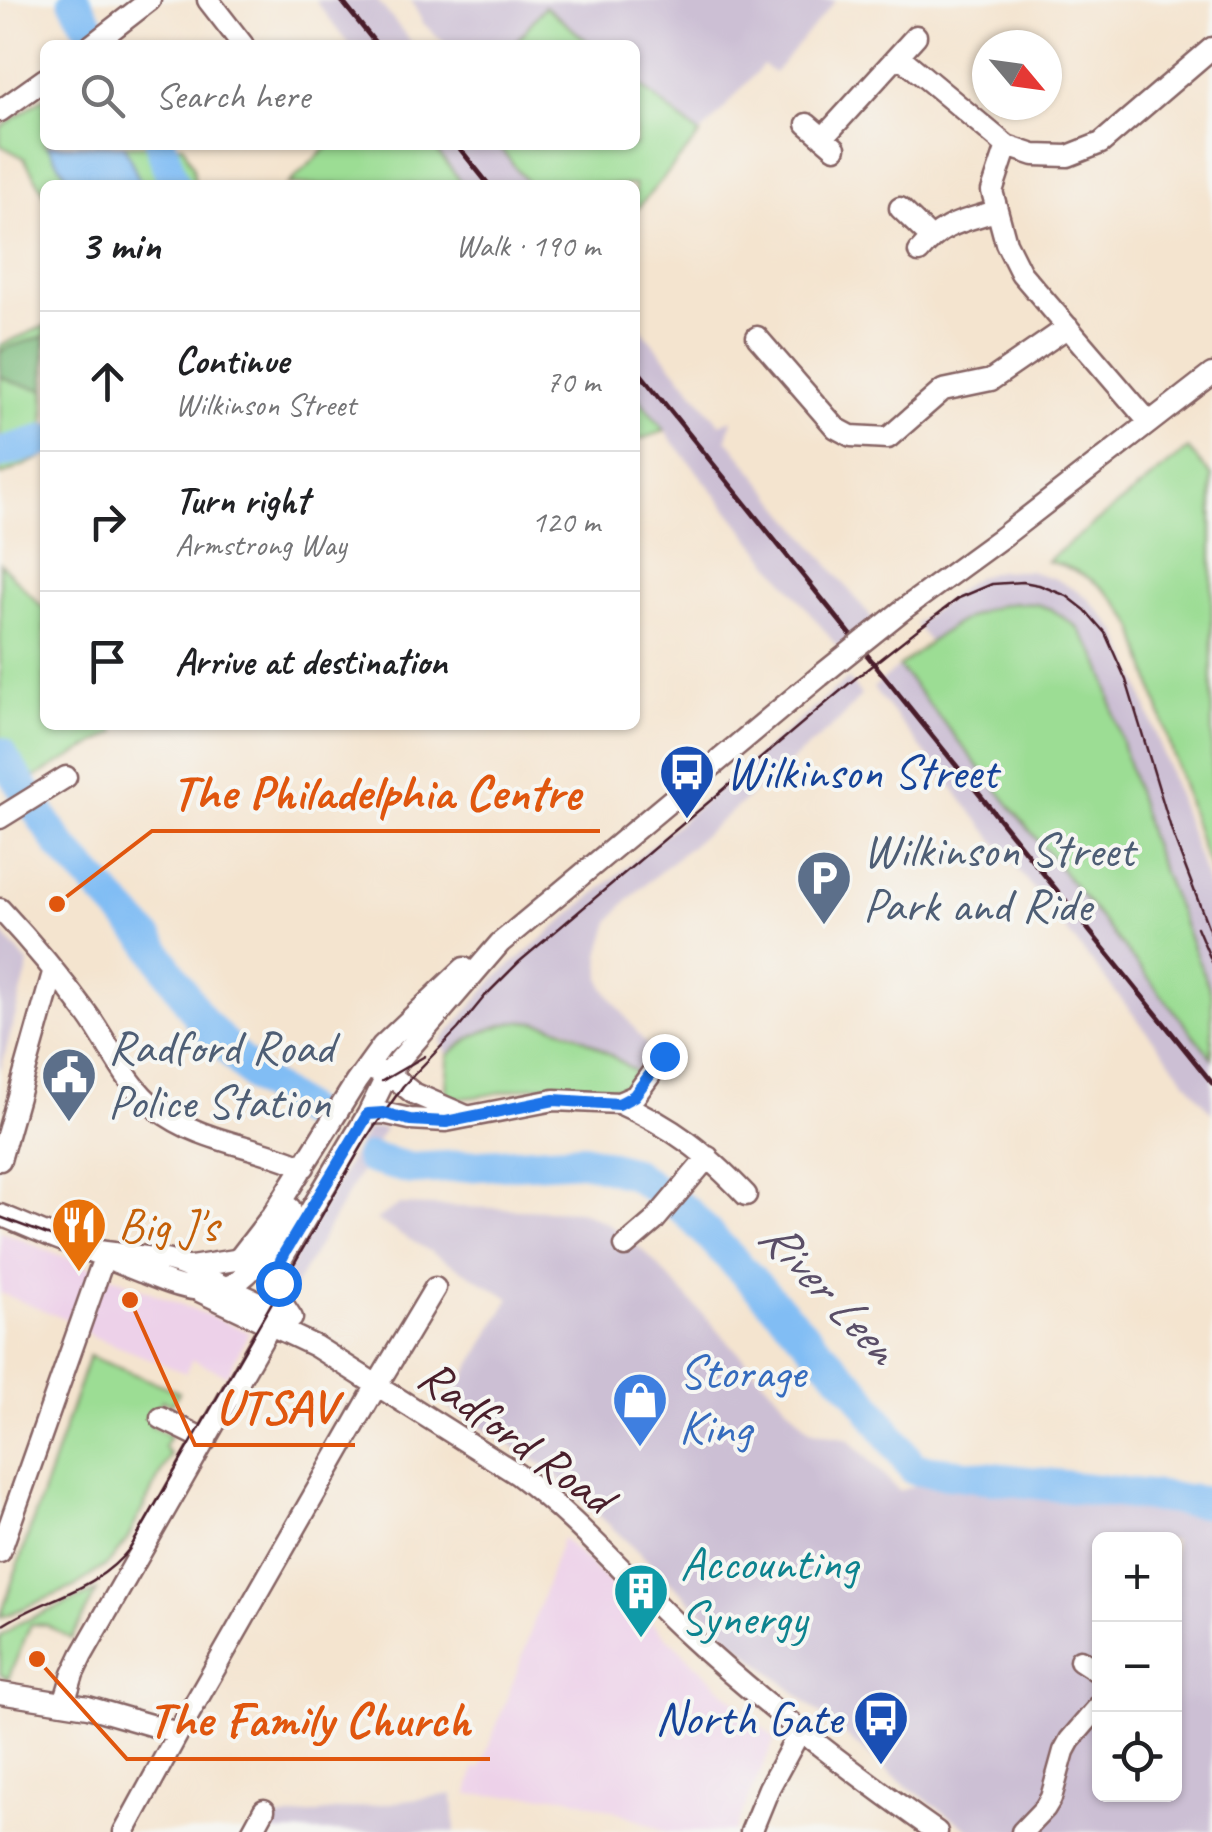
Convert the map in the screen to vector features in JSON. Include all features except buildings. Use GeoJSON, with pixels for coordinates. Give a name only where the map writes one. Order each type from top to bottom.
{"type":"FeatureCollection","features":[{"type":"Feature","properties":{"kind":"street"},"geometry":{"type":"LineString","coordinates":[[100,39],[150,0]]}},
{"type":"Feature","properties":{"kind":"street"},"geometry":{"type":"LineString","coordinates":[[208,0],[238,40]]}},
{"type":"Feature","properties":{"kind":"street"},"geometry":{"type":"LineString","coordinates":[[807,124],[829,143],[916,36]]}},
{"type":"Feature","properties":{"kind":"street"},"geometry":{"type":"LineString","coordinates":[[899,56],[1007,146],[1034,156],[1068,156],[1102,144],[1212,48]]}},
{"type":"Feature","properties":{"kind":"street"},"geometry":{"type":"LineString","coordinates":[[2,105],[40,82]]}},
{"type":"Feature","properties":{"kind":"street"},"geometry":{"type":"LineString","coordinates":[[1007,146],[992,191],[1006,244],[1021,273],[1149,422]]}},
{"type":"Feature","properties":{"kind":"street"},"geometry":{"type":"LineString","coordinates":[[900,208],[925,245],[944,227],[996,211]]}},
{"type":"Feature","properties":{"kind":"street"},"geometry":{"type":"LineString","coordinates":[[757,336],[836,428],[851,436],[888,438],[944,390],[991,380],[1068,327]]}},
{"type":"Feature","properties":{"kind":"street"},"geometry":{"type":"LineString","coordinates":[[242,1312],[231,1299],[228,1286],[236,1260],[274,1213],[382,1046],[415,1012],[469,963],[500,943],[820,676],[1212,374]]}},
{"type":"Feature","properties":{"kind":"street"},"geometry":{"type":"LineString","coordinates":[[0,818],[66,778]]}},
{"type":"Feature","properties":{"kind":"street"},"geometry":{"type":"LineString","coordinates":[[0,909],[54,972],[154,1107],[208,1136],[268,1152],[304,1167]]}},
{"type":"Feature","properties":{"kind":"street"},"geometry":{"type":"LineString","coordinates":[[0,1552],[4,1529],[99,1253],[172,1284],[199,1290],[228,1286],[248,1274],[328,1142],[355,1106],[385,1077],[500,943]]}},
{"type":"Feature","properties":{"kind":"street"},"geometry":{"type":"LineString","coordinates":[[0,1160],[54,972]]}},
{"type":"Feature","properties":{"kind":"street"},"geometry":{"type":"LineString","coordinates":[[619,1104],[634,1096],[664,1056]]}},
{"type":"Feature","properties":{"kind":"street"},"geometry":{"type":"LineString","coordinates":[[345,1102],[375,1071],[466,1116]]}},
{"type":"Feature","properties":{"kind":"street"},"geometry":{"type":"LineString","coordinates":[[292,1318],[277,1295],[281,1260],[368,1114],[385,1077]]}},
{"type":"Feature","properties":{"kind":"street"},"geometry":{"type":"LineString","coordinates":[[368,1114],[446,1122],[554,1100],[619,1104],[682,1136],[746,1195]]}},
{"type":"Feature","properties":{"kind":"street"},"geometry":{"type":"LineString","coordinates":[[625,1246],[653,1222],[708,1157]]}},
{"type":"Feature","properties":{"kind":"street","name":"Radford Road"},"geometry":{"type":"LineString","coordinates":[[0,1214],[99,1253],[155,1257],[191,1267],[292,1318],[315,1346]]}},
{"type":"Feature","properties":{"kind":"street"},"geometry":{"type":"LineString","coordinates":[[191,1267],[236,1260]]}},
{"type":"Feature","properties":{"kind":"street"},"geometry":{"type":"LineString","coordinates":[[124,1832],[435,1288]]}},
{"type":"Feature","properties":{"kind":"street","name":"Radford Road"},"geometry":{"type":"LineString","coordinates":[[199,1290],[315,1346],[443,1425],[546,1496],[683,1630],[776,1713],[937,1832]]}},
{"type":"Feature","properties":{"kind":"street"},"geometry":{"type":"LineString","coordinates":[[64,1702],[82,1655],[270,1326]]}},
{"type":"Feature","properties":{"kind":"street"},"geometry":{"type":"LineString","coordinates":[[162,1418],[206,1440]]}},
{"type":"Feature","properties":{"kind":"street"},"geometry":{"type":"LineString","coordinates":[[1080,1660],[1092,1668]]}},
{"type":"Feature","properties":{"kind":"street"},"geometry":{"type":"LineString","coordinates":[[0,1692],[64,1702],[178,1733]]}},
{"type":"Feature","properties":{"kind":"street"},"geometry":{"type":"LineString","coordinates":[[1022,1832],[1046,1808],[1064,1751],[1095,1712]]}},
{"type":"Feature","properties":{"kind":"street"},"geometry":{"type":"LineString","coordinates":[[752,1832],[769,1788],[800,1731]]}},
{"type":"Feature","properties":{"kind":"street"},"geometry":{"type":"LineString","coordinates":[[252,1832],[264,1810]]}},
{"type":"Feature","properties":{"kind":"shaded area"},"geometry":{"type":"Polygon","coordinates":[[[315,0],[377,0],[410,40],[345,40],[315,0]]]}},
{"type":"Feature","properties":{"kind":"shaded area"},"geometry":{"type":"Polygon","coordinates":[[[411,0],[836,0],[774,73],[763,65],[700,135],[640,85],[640,40],[586,40],[545,6],[517,40],[442,40],[423,23],[411,0]]]}},
{"type":"Feature","properties":{"kind":"shaded area"},"geometry":{"type":"Polygon","coordinates":[[[436,150],[502,150],[525,180],[460,180],[436,150]]]}},
{"type":"Feature","properties":{"kind":"shaded area"},"geometry":{"type":"Polygon","coordinates":[[[640,327],[720,424],[732,419],[727,439],[875,622],[840,650],[640,400],[640,327]]]}},
{"type":"Feature","properties":{"kind":"shaded area"},"geometry":{"type":"Polygon","coordinates":[[[997,571],[1029,571],[1056,579],[1087,597],[1117,631],[1135,672],[1212,898],[1212,995],[1151,842],[1106,678],[1096,654],[1077,627],[1051,609],[1014,603],[969,615],[929,642],[915,624],[976,577],[997,571]]]}},
{"type":"Feature","properties":{"kind":"shaded area"},"geometry":{"type":"Polygon","coordinates":[[[899,667],[1212,1058],[1212,1113],[873,688],[899,667]]]}},
{"type":"Feature","properties":{"kind":"shaded area"},"geometry":{"type":"Polygon","coordinates":[[[848,679],[861,695],[840,720],[642,887],[610,922],[600,954],[601,977],[604,988],[646,1044],[647,1056],[636,1072],[578,1034],[537,1022],[490,1028],[448,1055],[441,1042],[496,978],[848,679]]]}},
{"type":"Feature","properties":{"kind":"shaded area"},"geometry":{"type":"Polygon","coordinates":[[[0,930],[29,965],[0,1072],[0,930]]]}},
{"type":"Feature","properties":{"kind":"shaded area"},"geometry":{"type":"Polygon","coordinates":[[[385,1128],[286,1302],[280,1283],[367,1130],[385,1128]]]}},
{"type":"Feature","properties":{"kind":"shaded area"},"geometry":{"type":"Polygon","coordinates":[[[399,1205],[579,1211],[607,1223],[646,1253],[810,1430],[849,1439],[899,1491],[922,1483],[1212,1517],[1212,1832],[973,1832],[902,1783],[735,1642],[547,1467],[447,1407],[510,1298],[376,1220],[399,1205]]]}},
{"type":"Feature","properties":{"kind":"shaded area"},"geometry":{"type":"Polygon","coordinates":[[[0,1231],[249,1332],[227,1375],[192,1359],[186,1373],[92,1336],[66,1319],[0,1293],[0,1231]]]}},
{"type":"Feature","properties":{"kind":"shaded area"},"geometry":{"type":"Polygon","coordinates":[[[562,1538],[775,1739],[734,1832],[667,1832],[566,1796],[468,1795],[474,1768],[480,1769],[562,1538]]]}},
{"type":"Feature","properties":{"kind":"shaded area"},"geometry":{"type":"Polygon","coordinates":[[[453,1794],[455,1832],[266,1832],[270,1820],[453,1794]]]}},
{"type":"Feature","properties":{"kind":"green space"},"geometry":{"type":"Polygon","coordinates":[[[545,6],[586,40],[517,40],[545,6]]]}},
{"type":"Feature","properties":{"kind":"green space"},"geometry":{"type":"Polygon","coordinates":[[[640,85],[700,135],[640,205],[640,180],[525,180],[502,150],[640,150],[640,85]]]}},
{"type":"Feature","properties":{"kind":"green space"},"geometry":{"type":"Polygon","coordinates":[[[40,100],[40,150],[185,150],[194,180],[40,180],[40,185],[24,158],[0,145],[0,128],[40,100]]]}},
{"type":"Feature","properties":{"kind":"green space"},"geometry":{"type":"Polygon","coordinates":[[[325,150],[436,150],[460,180],[292,180],[325,150]]]}},
{"type":"Feature","properties":{"kind":"green space"},"geometry":{"type":"Polygon","coordinates":[[[40,328],[40,458],[0,476],[0,345],[40,328]]]}},
{"type":"Feature","properties":{"kind":"green space"},"geometry":{"type":"Polygon","coordinates":[[[40,338],[40,389],[0,377],[0,353],[40,338]]]}},
{"type":"Feature","properties":{"kind":"green space"},"geometry":{"type":"Polygon","coordinates":[[[640,400],[665,431],[640,439],[640,400]]]}},
{"type":"Feature","properties":{"kind":"green space"},"geometry":{"type":"Polygon","coordinates":[[[1188,449],[1212,476],[1212,873],[1134,626],[1098,584],[1047,561],[1188,449]]]}},
{"type":"Feature","properties":{"kind":"green space"},"geometry":{"type":"Polygon","coordinates":[[[0,563],[40,605],[40,730],[116,732],[12,790],[0,772],[0,563]]]}},
{"type":"Feature","properties":{"kind":"green space"},"geometry":{"type":"Polygon","coordinates":[[[1014,603],[1051,609],[1077,627],[1096,654],[1151,842],[1212,995],[1212,1058],[899,667],[967,618],[1014,603]]]}},
{"type":"Feature","properties":{"kind":"green space"},"geometry":{"type":"Polygon","coordinates":[[[523,1021],[569,1032],[636,1072],[620,1088],[557,1084],[447,1098],[448,1055],[483,1032],[523,1021]]]}},
{"type":"Feature","properties":{"kind":"green space"},"geometry":{"type":"Polygon","coordinates":[[[89,1356],[179,1392],[172,1404],[162,1400],[151,1426],[170,1436],[164,1447],[170,1455],[127,1540],[108,1564],[74,1587],[0,1618],[89,1356]]]}},
{"type":"Feature","properties":{"kind":"green space"},"geometry":{"type":"Polygon","coordinates":[[[97,1591],[71,1639],[47,1625],[31,1624],[8,1679],[0,1674],[0,1637],[19,1623],[97,1591]]]}},
{"type":"Feature","properties":{"kind":"water"},"geometry":{"type":"Polygon","coordinates":[[[50,150],[126,150],[139,180],[70,180],[50,150]]]}},
{"type":"Feature","properties":{"kind":"waterway","name":"River Leen"},"geometry":{"type":"LineString","coordinates":[[74,0],[98,40]]}},
{"type":"Feature","properties":{"kind":"waterway","name":"River Leen"},"geometry":{"type":"LineString","coordinates":[[163,150],[172,180]]}},
{"type":"Feature","properties":{"kind":"waterway","name":"River Leen"},"geometry":{"type":"LineString","coordinates":[[0,453],[40,441]]}},
{"type":"Feature","properties":{"kind":"waterway","name":"River Leen"},"geometry":{"type":"LineString","coordinates":[[0,753],[61,846],[149,940],[201,1020],[255,1077],[307,1113]]}},
{"type":"Feature","properties":{"kind":"waterway","name":"River Leen"},"geometry":{"type":"LineString","coordinates":[[370,1158],[411,1169],[583,1159],[632,1173],[686,1211],[858,1392],[914,1469],[1212,1503]]}},
{"type":"Feature","properties":{"kind":"tram line"},"geometry":{"type":"LineString","coordinates":[[0,1627],[85,1585],[117,1563],[131,1547],[366,1139],[403,1086],[485,996],[519,962],[851,682],[959,598],[992,584],[1039,585],[1067,596],[1105,633],[1126,680],[1173,835],[1212,937]]}},
{"type":"Feature","properties":{"kind":"tram line"},"geometry":{"type":"LineString","coordinates":[[1197,927],[1212,962]]}},
{"type":"Feature","properties":{"kind":"tram line"},"geometry":{"type":"LineString","coordinates":[[382,1081],[425,1056]]}},
{"type":"Feature","properties":{"kind":"tram line"},"geometry":{"type":"LineString","coordinates":[[0,1217],[85,1249]]}},
{"type":"Feature","properties":{"kind":"railway"},"geometry":{"type":"LineString","coordinates":[[341,0],[373,40]]}},
{"type":"Feature","properties":{"kind":"railway"},"geometry":{"type":"LineString","coordinates":[[461,150],[485,180]]}},
{"type":"Feature","properties":{"kind":"railway"},"geometry":{"type":"LineString","coordinates":[[640,373],[1212,1083]]}},
{"type":"Feature","properties":{"kind":"place","name":"Wilkinson Street"},"geometry":{"type":"Point","coordinates":[687,821]}},
{"type":"Feature","properties":{"kind":"place","name":"The Philadelphia Centre"},"geometry":{"type":"Point","coordinates":[57,904]}},
{"type":"Feature","properties":{"kind":"place","name":"Wilkinson Street Park and Ride"},"geometry":{"type":"Point","coordinates":[824,927]}},
{"type":"Feature","properties":{"kind":"place","name":"Radford Road Police Station"},"geometry":{"type":"Point","coordinates":[69,1124]}},
{"type":"Feature","properties":{"kind":"place","name":"Big J's"},"geometry":{"type":"Point","coordinates":[79,1274]}},
{"type":"Feature","properties":{"kind":"place","name":"UTSAV"},"geometry":{"type":"Point","coordinates":[130,1300]}},
{"type":"Feature","properties":{"kind":"place","name":"Storage King"},"geometry":{"type":"Point","coordinates":[640,1449]}},
{"type":"Feature","properties":{"kind":"place","name":"Accounting Synergy"},"geometry":{"type":"Point","coordinates":[641,1640]}},
{"type":"Feature","properties":{"kind":"place","name":"The Family Church"},"geometry":{"type":"Point","coordinates":[37,1659]}},
{"type":"Feature","properties":{"kind":"place","name":"North Gate"},"geometry":{"type":"Point","coordinates":[881,1767]}},
{"type":"Feature","properties":{"kind":"route"},"geometry":{"type":"LineString","coordinates":[[278,1283],[285,1252],[368,1114],[446,1122],[534,1102],[619,1104],[634,1096],[664,1056]]}}]}
